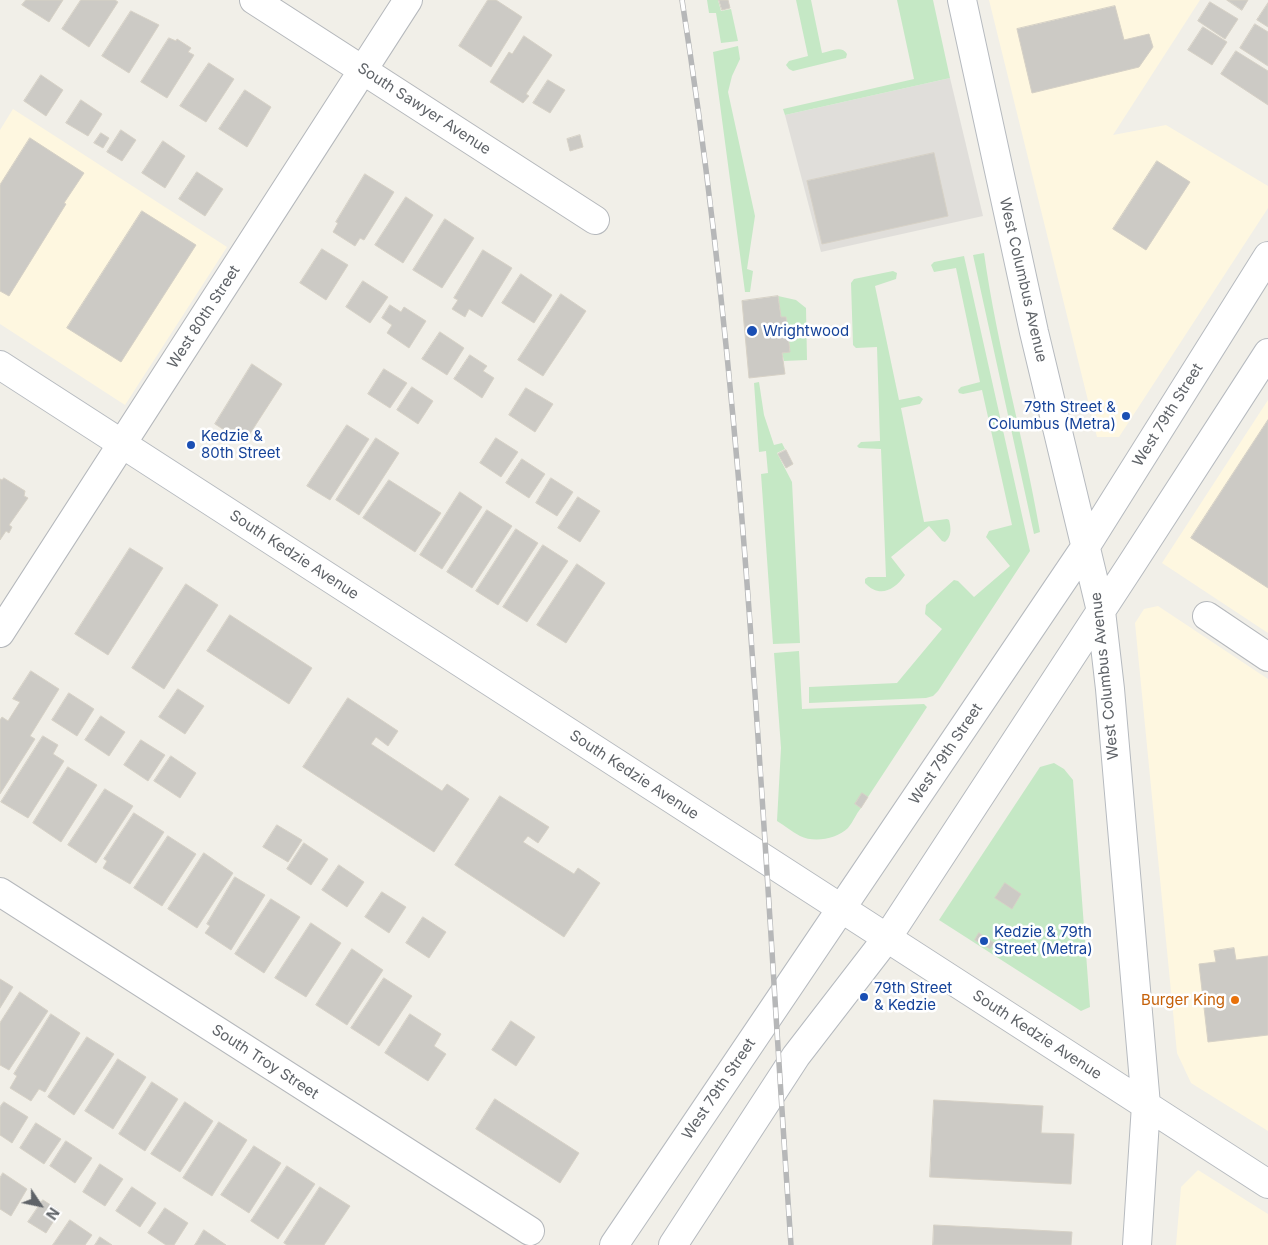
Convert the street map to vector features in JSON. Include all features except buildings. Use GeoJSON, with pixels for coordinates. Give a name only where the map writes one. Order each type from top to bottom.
{"type":"FeatureCollection","features":[{"type":"Feature","properties":{"kind":"main road","name":"South Sawyer Avenue"},"geometry":{"type":"LineString","coordinates":[[254,0],[594,220]]}},
{"type":"Feature","properties":{"kind":"main road","name":"West 80th Street"},"geometry":{"type":"LineString","coordinates":[[0,633],[408,0]]}},
{"type":"Feature","properties":{"kind":"main road","name":"West Columbus Avenue"},"geometry":{"type":"LineString","coordinates":[[962,0],[1034,332],[1101,611],[1110,689],[1110,714],[1146,1105],[1137,1245]]}},
{"type":"Feature","properties":{"kind":"main road","name":"West 79th Street"},"geometry":{"type":"LineString","coordinates":[[614,1245],[1086,546],[1268,256]]}},
{"type":"Feature","properties":{"kind":"main road"},"geometry":{"type":"LineString","coordinates":[[673,1245],[796,1056],[887,938],[1268,353]]}},
{"type":"Feature","properties":{"kind":"main road","name":"South Kedzie Avenue"},"geometry":{"type":"LineString","coordinates":[[0,366],[1268,1184]]}},
{"type":"Feature","properties":{"kind":"main road"},"geometry":{"type":"LineString","coordinates":[[1206,616],[1268,658]]}},
{"type":"Feature","properties":{"kind":"main road","name":"South Troy Street"},"geometry":{"type":"LineString","coordinates":[[0,892],[530,1231]]}},
{"type":"Feature","properties":{"kind":"shaded area"},"geometry":{"type":"Polygon","coordinates":[[[989,0],[1200,0],[1113,135],[1166,125],[1268,186],[1268,208],[1119,437],[1097,437],[989,0]]]}},
{"type":"Feature","properties":{"kind":"shaded area"},"geometry":{"type":"Polygon","coordinates":[[[950,78],[983,216],[821,252],[785,115],[950,78]]]}},
{"type":"Feature","properties":{"kind":"shaded area"},"geometry":{"type":"Polygon","coordinates":[[[13,109],[227,247],[125,405],[0,324],[0,130],[13,109]]]}},
{"type":"Feature","properties":{"kind":"shaded area"},"geometry":{"type":"Polygon","coordinates":[[[1268,400],[1268,633],[1162,563],[1268,400]]]}},
{"type":"Feature","properties":{"kind":"shaded area"},"geometry":{"type":"Polygon","coordinates":[[[1158,606],[1268,679],[1268,1131],[1191,1083],[1177,1053],[1135,623],[1144,609],[1158,606]]]}},
{"type":"Feature","properties":{"kind":"shaded area"},"geometry":{"type":"Polygon","coordinates":[[[1198,1170],[1268,1214],[1268,1245],[1176,1245],[1181,1187],[1198,1170]]]}},
{"type":"Feature","properties":{"kind":"green space"},"geometry":{"type":"Polygon","coordinates":[[[707,0],[718,0],[721,11],[731,9],[738,41],[721,43],[716,13],[709,13],[707,0]]]}},
{"type":"Feature","properties":{"kind":"green space"},"geometry":{"type":"Polygon","coordinates":[[[796,0],[811,0],[822,53],[839,49],[845,51],[847,54],[846,58],[793,71],[789,69],[786,65],[789,61],[808,56],[796,0]]]}},
{"type":"Feature","properties":{"kind":"green space"},"geometry":{"type":"Polygon","coordinates":[[[897,0],[933,0],[950,78],[785,115],[783,109],[914,79],[897,0]]]}},
{"type":"Feature","properties":{"kind":"green space"},"geometry":{"type":"Polygon","coordinates":[[[738,46],[740,59],[732,76],[728,92],[755,216],[747,269],[753,271],[750,292],[745,292],[713,52],[738,46]]]}},
{"type":"Feature","properties":{"kind":"green space"},"geometry":{"type":"Polygon","coordinates":[[[984,253],[996,323],[1034,497],[1040,532],[1034,534],[973,255],[984,253]]]}},
{"type":"Feature","properties":{"kind":"green space"},"geometry":{"type":"Polygon","coordinates":[[[964,256],[1030,551],[933,696],[926,698],[809,703],[809,687],[897,683],[942,629],[925,614],[926,605],[954,580],[958,581],[974,597],[1010,566],[986,537],[989,531],[1012,525],[982,390],[963,394],[959,393],[958,390],[961,387],[980,382],[956,268],[934,272],[931,265],[934,262],[964,256]]]}},
{"type":"Feature","properties":{"kind":"green space"},"geometry":{"type":"Polygon","coordinates":[[[893,271],[897,273],[896,279],[875,286],[899,400],[919,396],[923,399],[920,404],[901,408],[924,522],[947,519],[949,520],[950,532],[945,542],[929,526],[891,557],[905,575],[891,589],[881,591],[870,588],[865,583],[865,579],[868,577],[886,577],[881,449],[859,448],[857,446],[861,442],[880,441],[877,347],[856,348],[853,345],[851,283],[854,279],[893,271]]]}},
{"type":"Feature","properties":{"kind":"green space"},"geometry":{"type":"Polygon","coordinates":[[[778,296],[796,300],[806,308],[807,360],[784,361],[782,353],[790,351],[786,317],[781,317],[778,296]]]}},
{"type":"Feature","properties":{"kind":"green space"},"geometry":{"type":"Polygon","coordinates":[[[759,382],[764,415],[774,445],[782,443],[785,449],[777,453],[792,482],[800,643],[773,644],[761,474],[768,473],[766,451],[759,452],[754,383],[759,382]]]}},
{"type":"Feature","properties":{"kind":"green space"},"geometry":{"type":"Polygon","coordinates":[[[799,651],[802,709],[924,704],[927,707],[868,797],[862,794],[855,804],[861,808],[848,828],[838,835],[825,839],[806,838],[777,821],[781,748],[774,653],[799,651]]]}},
{"type":"Feature","properties":{"kind":"green space"},"geometry":{"type":"Polygon","coordinates":[[[1054,763],[1064,769],[1073,780],[1090,1007],[1081,1011],[939,920],[1040,767],[1054,763]]]}},
{"type":"Feature","properties":{"kind":"railway"},"geometry":{"type":"LineString","coordinates":[[682,0],[704,155],[722,310],[737,466],[761,777],[791,1245]]}},
{"type":"Feature","properties":{"kind":"place","name":"Wrightwood"},"geometry":{"type":"Point","coordinates":[752,331]}},
{"type":"Feature","properties":{"kind":"place","name":"79th Street & Columbus (Metra)"},"geometry":{"type":"Point","coordinates":[1126,416]}},
{"type":"Feature","properties":{"kind":"place","name":"Kedzie & 80th Street"},"geometry":{"type":"Point","coordinates":[191,445]}},
{"type":"Feature","properties":{"kind":"place","name":"Kedzie & 79th Street (Metra)"},"geometry":{"type":"Point","coordinates":[984,941]}},
{"type":"Feature","properties":{"kind":"place","name":"79th Street & Kedzie"},"geometry":{"type":"Point","coordinates":[864,997]}},
{"type":"Feature","properties":{"kind":"place","name":"Burger King"},"geometry":{"type":"Point","coordinates":[1235,1000]}}]}
